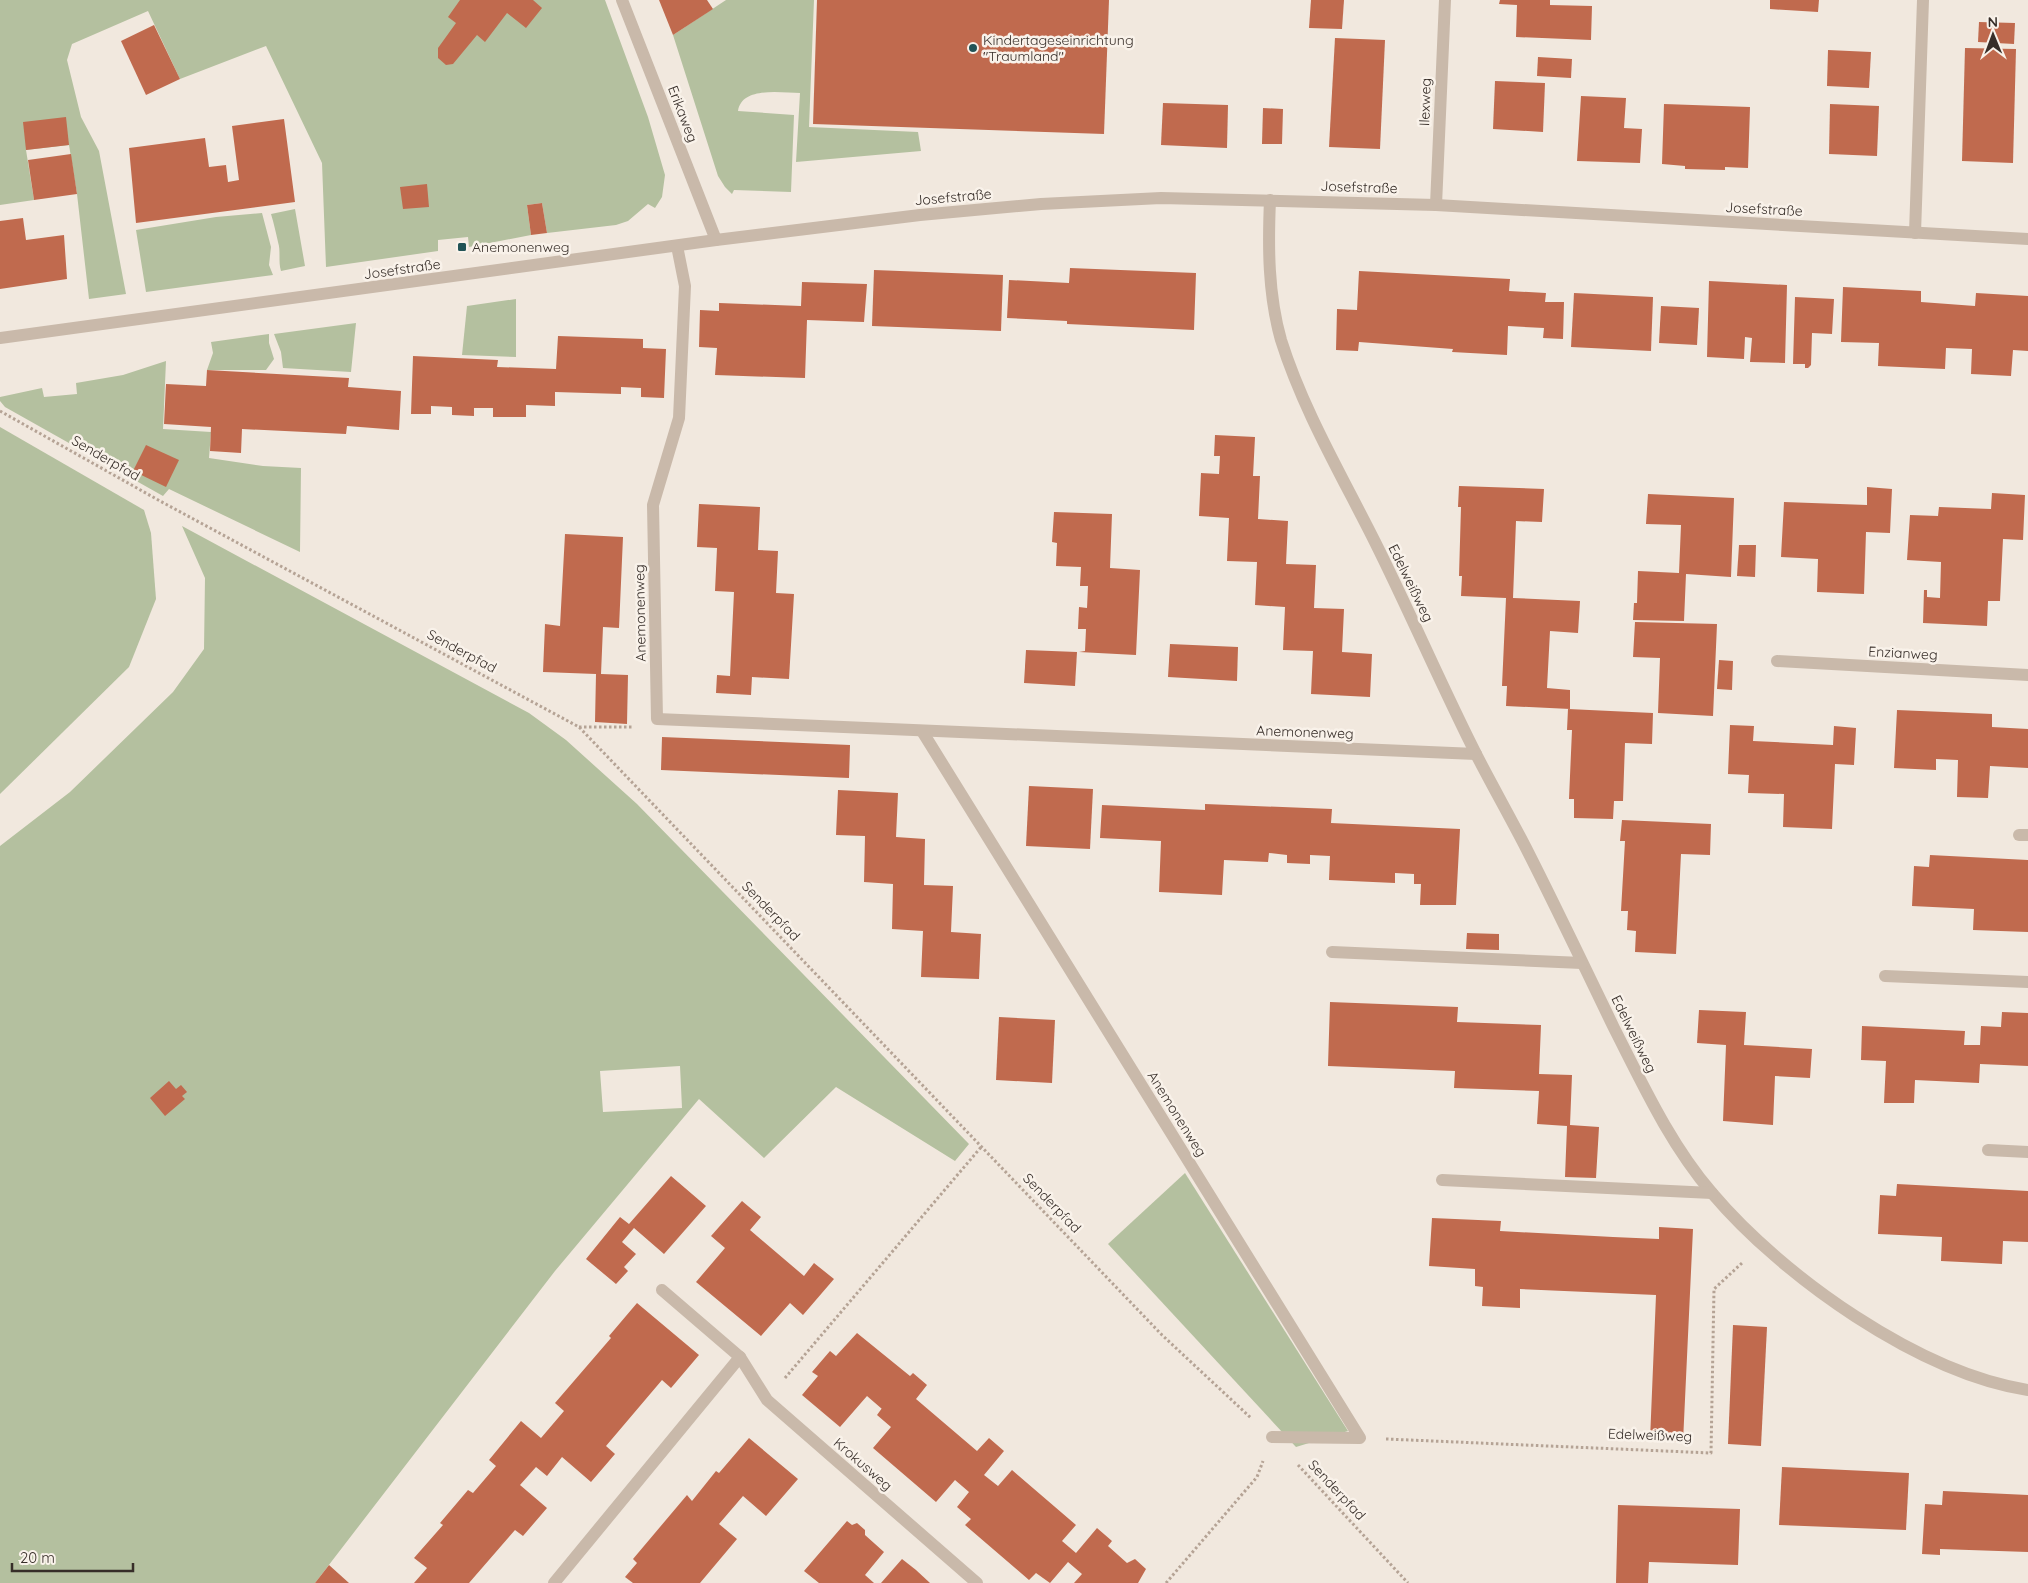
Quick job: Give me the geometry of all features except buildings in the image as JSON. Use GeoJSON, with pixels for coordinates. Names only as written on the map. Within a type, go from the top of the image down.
{"type":"FeatureCollection","features":[{"type":"Feature","properties":{"kind":"street","name":"Erikaweg"},"geometry":{"type":"LineString","coordinates":[[622,0],[716,240]]}},
{"type":"Feature","properties":{"kind":"street","name":"Ilexweg"},"geometry":{"type":"LineString","coordinates":[[1436,205],[1445,0]]}},
{"type":"Feature","properties":{"kind":"street"},"geometry":{"type":"LineString","coordinates":[[1915,233],[1923,0]]}},
{"type":"Feature","properties":{"kind":"street","name":"Josefstraße"},"geometry":{"type":"LineString","coordinates":[[0,338],[920,214],[1042,204],[1161,198],[1436,205],[2028,240]]}},
{"type":"Feature","properties":{"kind":"street","name":"Edelweißweg"},"geometry":{"type":"LineString","coordinates":[[1270,200],[1268,245],[1272,296],[1280,337],[1299,390],[1407,607],[1476,754],[1641,1081],[1676,1145],[1712,1193],[1760,1245],[1882,1334],[1951,1368],[2009,1387],[2028,1390]]}},
{"type":"Feature","properties":{"kind":"street","name":"Anemonenweg"},"geometry":{"type":"LineString","coordinates":[[677,246],[685,286],[679,418],[653,505],[657,718],[1476,754]]}},
{"type":"Feature","properties":{"kind":"street","name":"Enzianweg"},"geometry":{"type":"LineString","coordinates":[[1777,661],[2028,675]]}},
{"type":"Feature","properties":{"kind":"street","name":"Anemonenweg"},"geometry":{"type":"LineString","coordinates":[[922,731],[1360,1438]]}},
{"type":"Feature","properties":{"kind":"street"},"geometry":{"type":"LineString","coordinates":[[1332,952],[1582,963]]}},
{"type":"Feature","properties":{"kind":"street"},"geometry":{"type":"LineString","coordinates":[[1885,976],[2028,982]]}},
{"type":"Feature","properties":{"kind":"street"},"geometry":{"type":"LineString","coordinates":[[1988,1150],[2028,1152]]}},
{"type":"Feature","properties":{"kind":"street"},"geometry":{"type":"LineString","coordinates":[[1442,1180],[1712,1193]]}},
{"type":"Feature","properties":{"kind":"street","name":"Krokusweg"},"geometry":{"type":"LineString","coordinates":[[662,1290],[740,1357],[768,1400],[977,1583]]}},
{"type":"Feature","properties":{"kind":"street"},"geometry":{"type":"LineString","coordinates":[[560,1581],[740,1357]]}},
{"type":"Feature","properties":{"kind":"street"},"geometry":{"type":"LineString","coordinates":[[1272,1437],[1360,1438]]}},
{"type":"Feature","properties":{"kind":"path","name":"Senderpfad"},"geometry":{"type":"LineString","coordinates":[[0,410],[160,501],[579,727],[1162,1335],[1272,1437],[1408,1583]]}},
{"type":"Feature","properties":{"kind":"path"},"geometry":{"type":"LineString","coordinates":[[579,727],[652,727],[657,718]]}},
{"type":"Feature","properties":{"kind":"path"},"geometry":{"type":"LineString","coordinates":[[768,1400],[982,1146]]}},
{"type":"Feature","properties":{"kind":"path","name":"Edelweißweg"},"geometry":{"type":"LineString","coordinates":[[1360,1438],[1711,1453],[1714,1289],[1760,1245]]}},
{"type":"Feature","properties":{"kind":"path"},"geometry":{"type":"LineString","coordinates":[[1166,1583],[1257,1477],[1272,1437]]}},
{"type":"Feature","properties":{"kind":"green space"},"geometry":{"type":"Polygon","coordinates":[[[0,0],[605,0],[648,117],[665,175],[662,197],[655,208],[648,204],[628,221],[616,225],[547,233],[542,203],[527,205],[531,235],[469,247],[468,237],[438,240],[438,251],[326,267],[322,163],[266,46],[180,79],[148,11],[72,44],[67,60],[81,117],[99,151],[126,294],[89,299],[77,194],[69,145],[26,150],[34,200],[0,205],[0,0]]]}},
{"type":"Feature","properties":{"kind":"green space"},"geometry":{"type":"Polygon","coordinates":[[[726,0],[814,0],[809,127],[918,132],[921,151],[796,162],[800,93],[773,92],[754,94],[741,103],[738,111],[794,115],[791,192],[734,190],[732,194],[718,176],[673,35],[726,0]]]}},
{"type":"Feature","properties":{"kind":"green space"},"geometry":{"type":"Polygon","coordinates":[[[295,209],[305,266],[281,271],[279,245],[271,214],[295,209]]]}},
{"type":"Feature","properties":{"kind":"green space"},"geometry":{"type":"Polygon","coordinates":[[[262,213],[271,247],[269,265],[273,275],[146,292],[136,230],[216,217],[262,213]]]}},
{"type":"Feature","properties":{"kind":"green space"},"geometry":{"type":"Polygon","coordinates":[[[516,299],[516,357],[462,355],[467,306],[516,299]]]}},
{"type":"Feature","properties":{"kind":"green space"},"geometry":{"type":"Polygon","coordinates":[[[356,323],[351,372],[283,368],[281,352],[274,334],[356,323]]]}},
{"type":"Feature","properties":{"kind":"green space"},"geometry":{"type":"Polygon","coordinates":[[[269,334],[269,343],[274,359],[266,370],[207,370],[213,353],[211,342],[269,334]]]}},
{"type":"Feature","properties":{"kind":"green space"},"geometry":{"type":"Polygon","coordinates":[[[166,361],[163,429],[211,432],[209,458],[263,466],[301,468],[300,552],[169,489],[163,496],[5,407],[0,401],[0,397],[42,388],[44,397],[77,394],[76,383],[123,375],[166,361]]]}},
{"type":"Feature","properties":{"kind":"green space"},"geometry":{"type":"Polygon","coordinates":[[[0,427],[144,510],[151,533],[156,599],[129,667],[0,794],[0,427]]]}},
{"type":"Feature","properties":{"kind":"green space"},"geometry":{"type":"Polygon","coordinates":[[[182,526],[529,713],[566,740],[637,804],[969,1144],[955,1161],[836,1087],[764,1158],[699,1099],[555,1271],[315,1583],[0,1583],[0,846],[70,792],[173,692],[204,649],[205,578],[182,526]],[[680,1066],[600,1071],[603,1112],[682,1108],[680,1066]]]}},
{"type":"Feature","properties":{"kind":"green space"},"geometry":{"type":"Polygon","coordinates":[[[1185,1173],[1348,1431],[1296,1447],[1108,1244],[1185,1173]]]}},
{"type":"Feature","properties":{"kind":"place","name":"Kindertageseinrichtung \"Traumland\""},"geometry":{"type":"Point","coordinates":[973,48]}},
{"type":"Feature","properties":{"kind":"place","name":"Anemonenweg"},"geometry":{"type":"Point","coordinates":[462,247]}}]}
